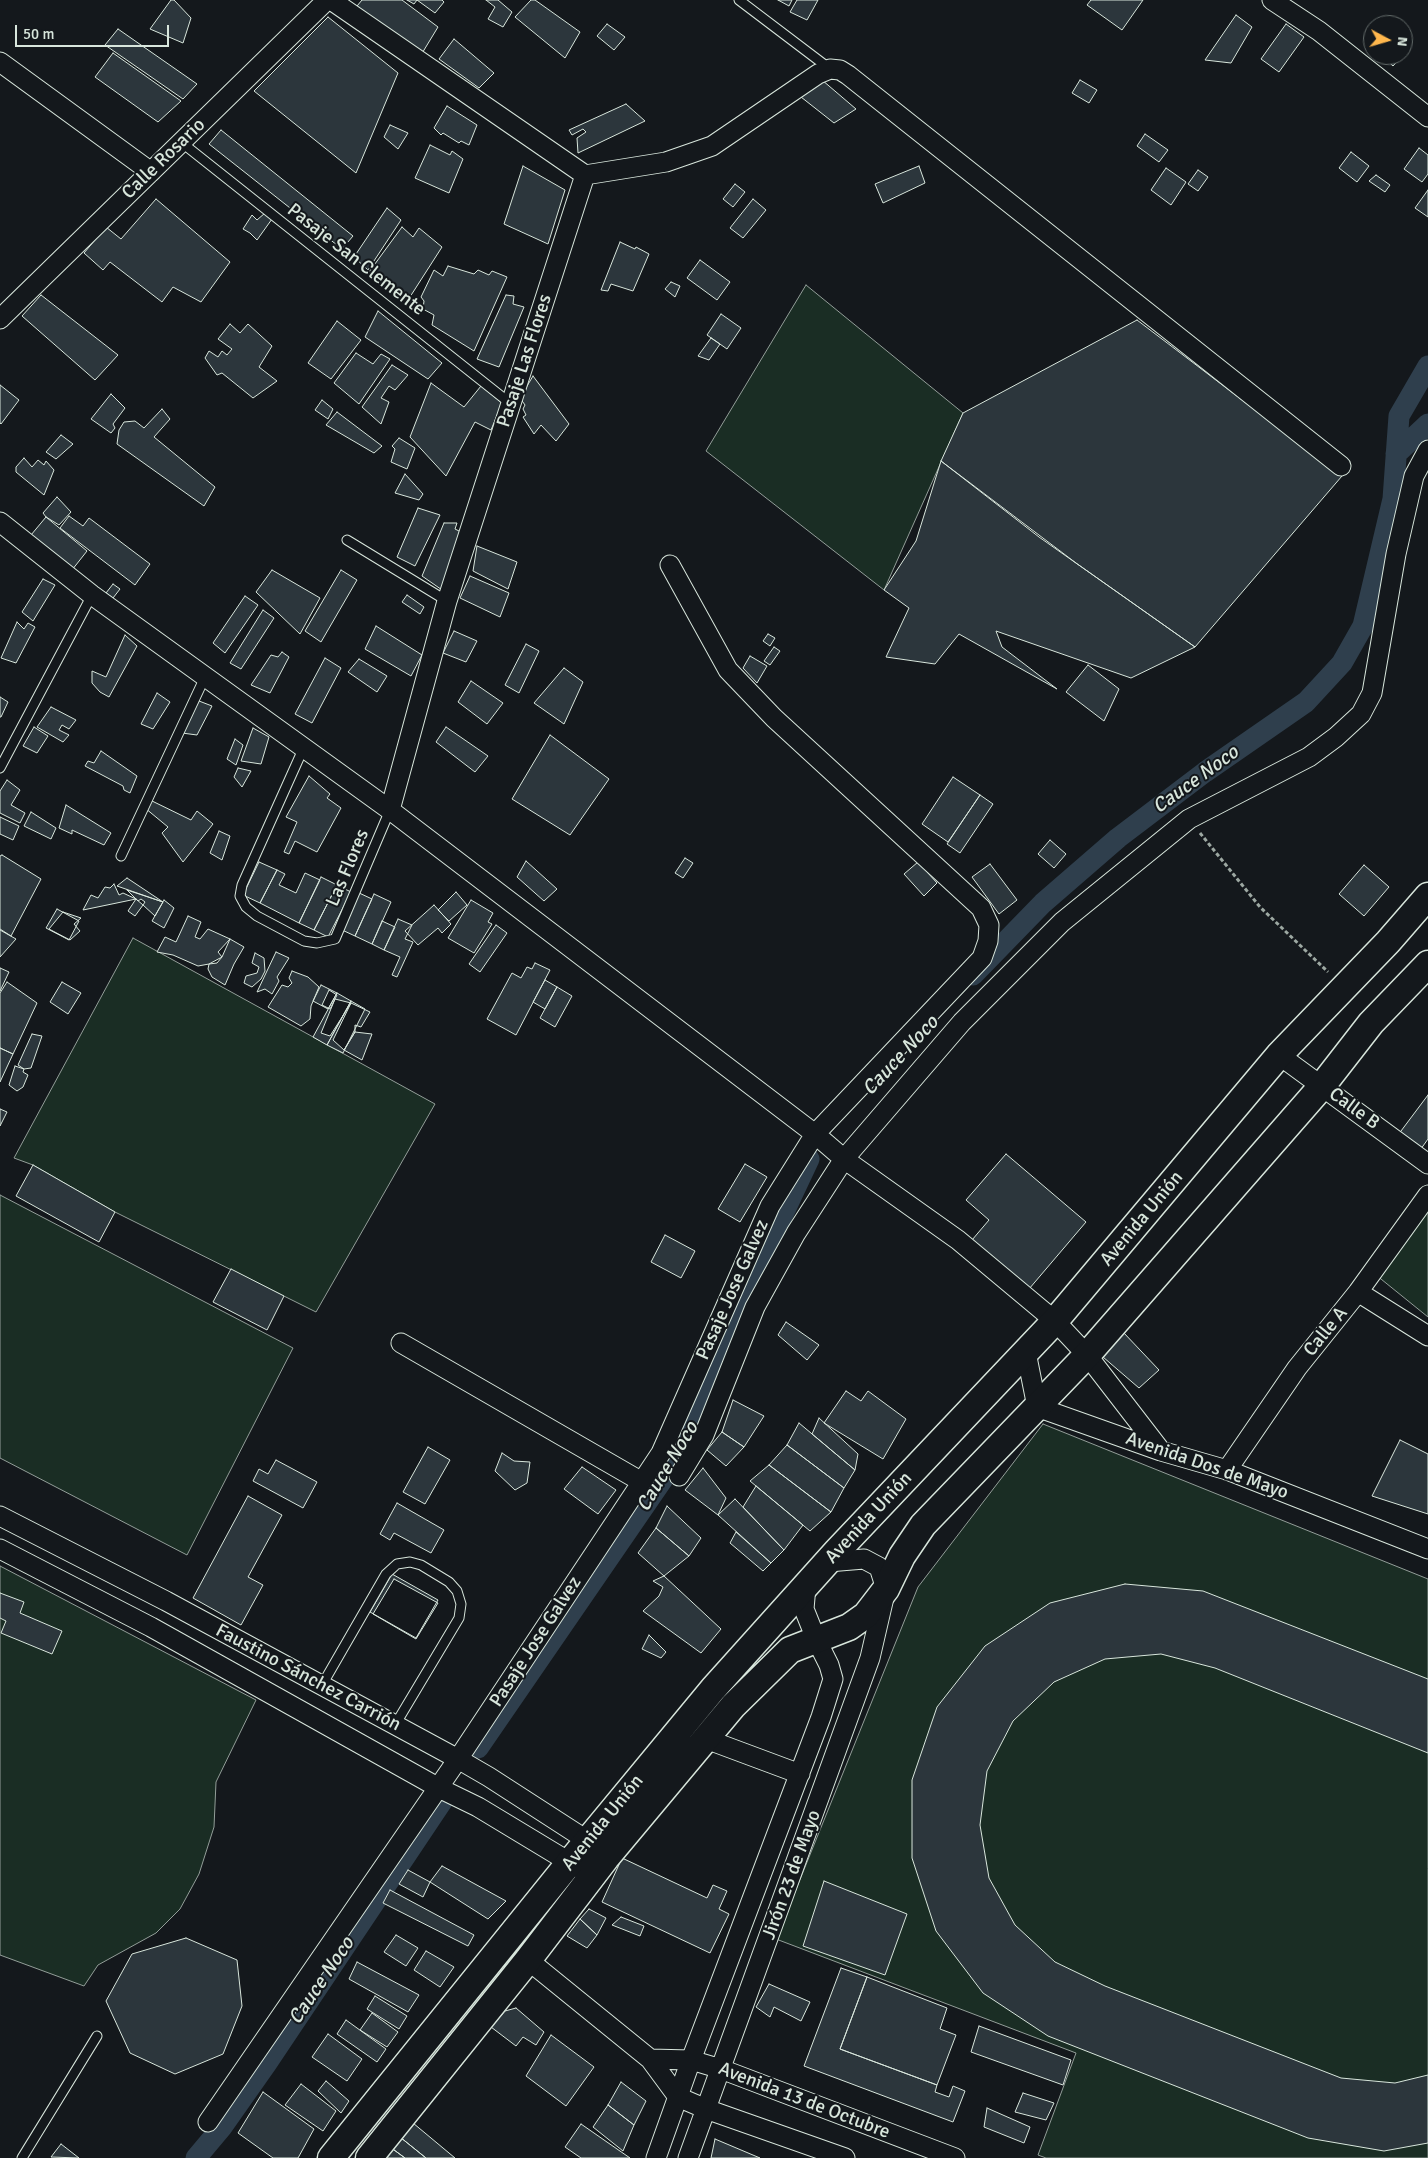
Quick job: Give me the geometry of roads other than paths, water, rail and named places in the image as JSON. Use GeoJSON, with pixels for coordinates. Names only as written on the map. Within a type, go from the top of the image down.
{"type":"FeatureCollection","features":[{"type":"Feature","properties":{"kind":"main road","name":"Avenida Unión"},"geometry":{"type":"LineString","coordinates":[[369,2158],[528,1960],[595,1859],[713,1689],[828,1562],[1055,1321],[1279,1056],[1345,988],[1428,896]]}},
{"type":"Feature","properties":{"kind":"main road","name":"Avenida Unión"},"geometry":{"type":"LineString","coordinates":[[331,2158],[570,1862],[595,1859],[706,1739],[733,1706],[790,1650],[849,1627],[866,1615],[886,1589],[902,1556],[923,1525],[1087,1354],[1322,1086],[1371,1023],[1425,972]]}},
{"type":"Feature","properties":{"kind":"street","name":"Calle Rosario"},"geometry":{"type":"LineString","coordinates":[[0,318],[327,0]]}},
{"type":"Feature","properties":{"kind":"street"},"geometry":{"type":"LineString","coordinates":[[331,0],[585,176],[666,162],[712,146],[818,74],[830,69],[840,70],[1341,466]]}},
{"type":"Feature","properties":{"kind":"street"},"geometry":{"type":"LineString","coordinates":[[1272,0],[1319,31],[1428,117]]}},
{"type":"Feature","properties":{"kind":"street"},"geometry":{"type":"LineString","coordinates":[[0,62],[151,172]]}},
{"type":"Feature","properties":{"kind":"street","name":"Pasaje Las Flores"},"geometry":{"type":"LineString","coordinates":[[390,810],[447,601],[585,176]]}},
{"type":"Feature","properties":{"kind":"street"},"geometry":{"type":"LineString","coordinates":[[680,1476],[704,1435],[755,1306],[796,1233],[844,1159],[962,1022],[1062,922],[1189,819],[1309,757],[1336,737],[1361,714],[1372,693],[1396,554],[1414,476],[1428,450]]}},
{"type":"Feature","properties":{"kind":"street"},"geometry":{"type":"LineString","coordinates":[[0,522],[92,595],[390,810],[815,1134],[844,1159],[958,1240],[1055,1321],[1087,1354],[1161,1450]]}},
{"type":"Feature","properties":{"kind":"street","name":"Pasaje Jose Galvez"},"geometry":{"type":"LineString","coordinates":[[208,2122],[458,1760],[661,1453],[731,1299],[770,1206],[815,1134],[982,958],[988,941],[989,925],[981,908],[774,718],[728,670],[670,566]]}},
{"type":"Feature","properties":{"kind":"street","name":"Calle B"},"geometry":{"type":"LineString","coordinates":[[1279,1056],[1428,1164]]}},
{"type":"Feature","properties":{"kind":"street","name":"Calle A"},"geometry":{"type":"LineString","coordinates":[[1227,1470],[1297,1368],[1358,1292],[1428,1195]]}},
{"type":"Feature","properties":{"kind":"street"},"geometry":{"type":"LineString","coordinates":[[1358,1292],[1428,1336]]}},
{"type":"Feature","properties":{"kind":"street"},"geometry":{"type":"LineString","coordinates":[[401,1343],[642,1482]]}},
{"type":"Feature","properties":{"kind":"street"},"geometry":{"type":"LineString","coordinates":[[1026,1352],[1037,1407]]}},
{"type":"Feature","properties":{"kind":"street","name":"Avenida Dos de Mayo"},"geometry":{"type":"LineString","coordinates":[[1037,1407],[1161,1450],[1227,1470],[1428,1549]]}},
{"type":"Feature","properties":{"kind":"street","name":"Faustino Sánchez Carrión"},"geometry":{"type":"LineString","coordinates":[[0,1516],[166,1601],[489,1777],[595,1859]]}},
{"type":"Feature","properties":{"kind":"street","name":"Faustino Sánchez Carrión"},"geometry":{"type":"LineString","coordinates":[[0,1549],[151,1626],[439,1788],[478,1807],[570,1862]]}},
{"type":"Feature","properties":{"kind":"street"},"geometry":{"type":"LineString","coordinates":[[828,1562],[864,1559],[879,1567],[886,1589]]}},
{"type":"Feature","properties":{"kind":"street"},"geometry":{"type":"LineString","coordinates":[[806,1586],[804,1609],[816,1639]]}},
{"type":"Feature","properties":{"kind":"street","name":"Jirón 23 de Mayo"},"geometry":{"type":"LineString","coordinates":[[688,2158],[870,1658],[886,1589]]}},
{"type":"Feature","properties":{"kind":"street"},"geometry":{"type":"LineString","coordinates":[[151,1626],[166,1601]]}},
{"type":"Feature","properties":{"kind":"street","name":"Jirón 23 de Mayo"},"geometry":{"type":"LineString","coordinates":[[656,2158],[691,2060],[800,1774],[833,1679],[829,1665],[816,1639]]}},
{"type":"Feature","properties":{"kind":"street"},"geometry":{"type":"LineString","coordinates":[[706,1739],[800,1774]]}},
{"type":"Feature","properties":{"kind":"street"},"geometry":{"type":"LineString","coordinates":[[528,1960],[650,2059],[678,2098]]}},
{"type":"Feature","properties":{"kind":"street","name":"Avenida 13 de Octubre"},"geometry":{"type":"LineString","coordinates":[[650,2059],[691,2060],[721,2069],[955,2158]]}},
{"type":"Feature","properties":{"kind":"street","name":"Avenida 13 de Octubre"},"geometry":{"type":"LineString","coordinates":[[678,2098],[844,2158]]}},
{"type":"Feature","properties":{"kind":"lane"},"geometry":{"type":"LineString","coordinates":[[739,0],[830,69]]}},
{"type":"Feature","properties":{"kind":"lane","name":"Pasaje San Clemente"},"geometry":{"type":"LineString","coordinates":[[181,142],[511,404]]}},
{"type":"Feature","properties":{"kind":"lane"},"geometry":{"type":"LineString","coordinates":[[347,540],[447,601]]}},
{"type":"Feature","properties":{"kind":"lane"},"geometry":{"type":"LineString","coordinates":[[0,768],[92,595]]}},
{"type":"Feature","properties":{"kind":"lane"},"geometry":{"type":"LineString","coordinates":[[121,856],[205,677]]}},
{"type":"Feature","properties":{"kind":"lane","name":"Las Flores"},"geometry":{"type":"LineString","coordinates":[[304,747],[242,884],[240,896],[246,907],[257,916],[304,940],[317,943],[335,940],[390,810]]}},
{"type":"Feature","properties":{"kind":"lane"},"geometry":{"type":"LineString","coordinates":[[322,1685],[386,1574],[397,1564],[410,1562],[421,1565],[449,1582],[457,1592],[460,1604],[459,1618],[394,1725]]}},
{"type":"Feature","properties":{"kind":"lane"},"geometry":{"type":"LineString","coordinates":[[22,2158],[98,2036]]}},
{"type":"Feature","properties":{"kind":"waterway","name":"Cauce Noco"},"geometry":{"type":"LineString","coordinates":[[973,975],[1043,903],[1118,838],[1205,772],[1306,702],[1342,663],[1363,626],[1393,499],[1399,416],[1428,366]]}},
{"type":"Feature","properties":{"kind":"waterway"},"geometry":{"type":"LineString","coordinates":[[1396,454],[1428,424]]}},
{"type":"Feature","properties":{"kind":"waterway","name":"Cauce Noco"},"geometry":{"type":"LineString","coordinates":[[478,1748],[676,1460],[694,1427],[760,1263],[809,1159]]}},
{"type":"Feature","properties":{"kind":"waterway","name":"Cauce Noco"},"geometry":{"type":"LineString","coordinates":[[196,2158],[222,2127],[267,2063],[443,1800]]}}]}
